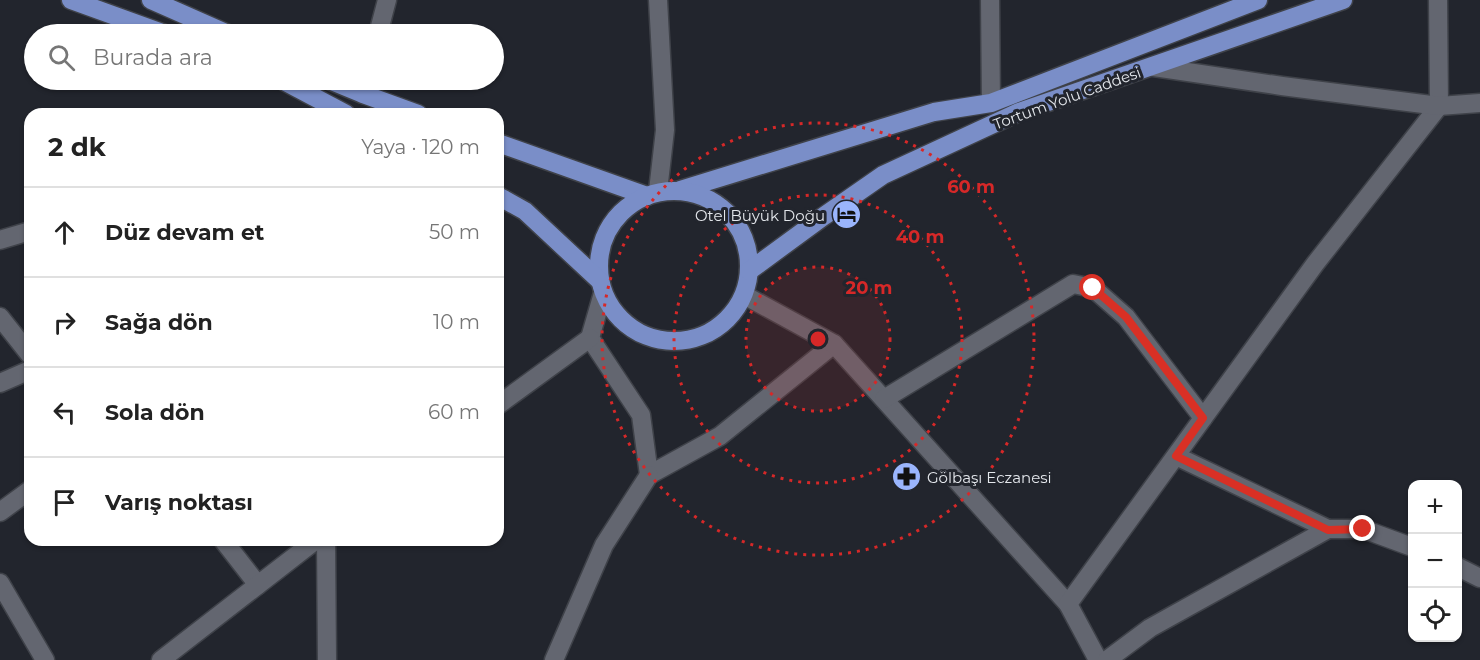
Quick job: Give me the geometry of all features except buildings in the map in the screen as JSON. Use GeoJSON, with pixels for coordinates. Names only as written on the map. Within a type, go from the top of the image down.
{"type":"FeatureCollection","features":[{"type":"Feature","properties":{"kind":"highway"},"geometry":{"type":"LineString","coordinates":[[71,0],[137,24]]}},
{"type":"Feature","properties":{"kind":"highway"},"geometry":{"type":"LineString","coordinates":[[151,0],[205,24]]}},
{"type":"Feature","properties":{"kind":"highway","name":"Tortum Yolu Caddesi"},"geometry":{"type":"LineString","coordinates":[[680,190],[703,196],[723,208],[738,226],[748,248],[749,271],[744,295],[732,315],[714,330],[692,340],[668,342],[647,337],[628,327],[613,312],[598,271],[600,250],[608,229],[621,212],[638,199],[680,190],[934,112],[991,103],[1258,0]]}},
{"type":"Feature","properties":{"kind":"highway","name":"Tortum Yolu Caddesi"},"geometry":{"type":"LineString","coordinates":[[749,271],[884,175],[1019,112],[1343,0]]}},
{"type":"Feature","properties":{"kind":"highway"},"geometry":{"type":"LineString","coordinates":[[301,90],[334,108]]}},
{"type":"Feature","properties":{"kind":"highway"},"geometry":{"type":"LineString","coordinates":[[370,90],[406,108]]}},
{"type":"Feature","properties":{"kind":"highway","name":"Tortum Yolu Caddesi"},"geometry":{"type":"LineString","coordinates":[[504,145],[653,194]]}},
{"type":"Feature","properties":{"kind":"highway","name":"Tortum Yolu Caddesi"},"geometry":{"type":"LineString","coordinates":[[504,199],[525,211],[602,287]]}},
{"type":"Feature","properties":{"kind":"street"},"geometry":{"type":"LineString","coordinates":[[381,24],[387,0]]}},
{"type":"Feature","properties":{"kind":"street"},"geometry":{"type":"LineString","coordinates":[[653,194],[665,130],[658,0]]}},
{"type":"Feature","properties":{"kind":"street"},"geometry":{"type":"LineString","coordinates":[[990,0],[991,103]]}},
{"type":"Feature","properties":{"kind":"street"},"geometry":{"type":"LineString","coordinates":[[1068,604],[1315,264],[1439,106],[1438,0]]}},
{"type":"Feature","properties":{"kind":"street"},"geometry":{"type":"LineString","coordinates":[[1154,67],[1439,106],[1480,104]]}},
{"type":"Feature","properties":{"kind":"street"},"geometry":{"type":"LineString","coordinates":[[0,240],[24,233]]}},
{"type":"Feature","properties":{"kind":"street"},"geometry":{"type":"LineString","coordinates":[[884,399],[1073,284],[1093,288],[1126,317],[1203,418]]}},
{"type":"Feature","properties":{"kind":"street"},"geometry":{"type":"LineString","coordinates":[[504,401],[590,338],[602,287]]}},
{"type":"Feature","properties":{"kind":"street"},"geometry":{"type":"LineString","coordinates":[[744,295],[834,344],[1068,604],[1098,660]]}},
{"type":"Feature","properties":{"kind":"street"},"geometry":{"type":"LineString","coordinates":[[0,317],[24,348]]}},
{"type":"Feature","properties":{"kind":"street"},"geometry":{"type":"LineString","coordinates":[[590,338],[641,416],[649,475]]}},
{"type":"Feature","properties":{"kind":"street"},"geometry":{"type":"LineString","coordinates":[[554,660],[604,545],[649,475],[720,436],[834,344]]}},
{"type":"Feature","properties":{"kind":"street"},"geometry":{"type":"LineString","coordinates":[[0,383],[24,373]]}},
{"type":"Feature","properties":{"kind":"street"},"geometry":{"type":"LineString","coordinates":[[1176,456],[1328,530]]}},
{"type":"Feature","properties":{"kind":"street"},"geometry":{"type":"LineString","coordinates":[[0,512],[24,494]]}},
{"type":"Feature","properties":{"kind":"street"},"geometry":{"type":"LineString","coordinates":[[1107,660],[1150,628],[1328,530],[1363,529],[1408,545]]}},
{"type":"Feature","properties":{"kind":"street"},"geometry":{"type":"LineString","coordinates":[[228,546],[258,585]]}},
{"type":"Feature","properties":{"kind":"street"},"geometry":{"type":"LineString","coordinates":[[161,660],[308,546]]}},
{"type":"Feature","properties":{"kind":"street"},"geometry":{"type":"LineString","coordinates":[[326,546],[327,660]]}},
{"type":"Feature","properties":{"kind":"street"},"geometry":{"type":"LineString","coordinates":[[1462,569],[1480,578]]}},
{"type":"Feature","properties":{"kind":"street"},"geometry":{"type":"LineString","coordinates":[[0,584],[45,660]]}},
{"type":"Feature","properties":{"kind":"place","name":"Otel Büyük Doğu"},"geometry":{"type":"Point","coordinates":[846,215]}},
{"type":"Feature","properties":{"kind":"place","name":"Gölbaşı Eczanesi"},"geometry":{"type":"Point","coordinates":[906,477]}},
{"type":"Feature","properties":{"kind":"route"},"geometry":{"type":"LineString","coordinates":[[1093,288],[1126,317],[1203,418],[1176,456],[1328,530],[1363,529]]}}]}
